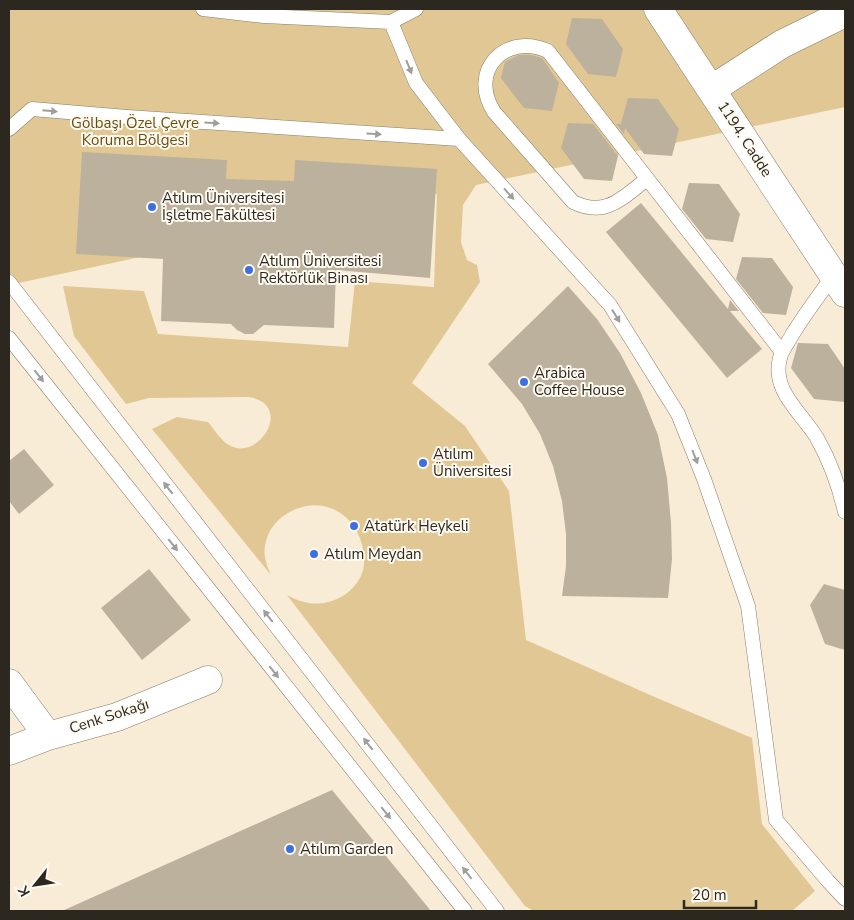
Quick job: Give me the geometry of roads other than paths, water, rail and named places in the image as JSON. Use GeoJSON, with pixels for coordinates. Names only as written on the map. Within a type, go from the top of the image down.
{"type":"FeatureCollection","features":[{"type":"Feature","properties":{"kind":"street"},"geometry":{"type":"LineString","coordinates":[[658,9],[712,89]]}},
{"type":"Feature","properties":{"kind":"street","name":"1194. Cadde"},"geometry":{"type":"LineString","coordinates":[[839,284],[712,89],[782,44],[845,13]]}},
{"type":"Feature","properties":{"kind":"street","name":"Cenk Sokağı"},"geometry":{"type":"LineString","coordinates":[[9,751],[48,736],[117,717],[208,680]]}},
{"type":"Feature","properties":{"kind":"street"},"geometry":{"type":"LineString","coordinates":[[9,683],[48,736]]}},
{"type":"Feature","properties":{"kind":"lane"},"geometry":{"type":"LineString","coordinates":[[203,9],[264,16],[391,22],[416,9]]}},
{"type":"Feature","properties":{"kind":"lane"},"geometry":{"type":"LineString","coordinates":[[391,22],[416,83],[459,139],[610,306],[678,414],[704,479],[748,606],[776,820],[845,899]]}},
{"type":"Feature","properties":{"kind":"lane"},"geometry":{"type":"LineString","coordinates":[[647,179],[608,207],[590,208],[573,202],[489,104],[485,85],[486,74],[490,64],[502,53],[516,47],[538,46],[548,51],[782,352]]}},
{"type":"Feature","properties":{"kind":"lane"},"geometry":{"type":"LineString","coordinates":[[9,129],[32,109],[459,139]]}},
{"type":"Feature","properties":{"kind":"lane"},"geometry":{"type":"LineString","coordinates":[[9,282],[497,911]]}},
{"type":"Feature","properties":{"kind":"lane"},"geometry":{"type":"LineString","coordinates":[[839,284],[808,310],[782,352],[778,368],[781,388],[805,420],[830,463],[845,508]]}},
{"type":"Feature","properties":{"kind":"lane"},"geometry":{"type":"LineString","coordinates":[[9,338],[465,911]]}},
{"type":"Feature","properties":{"kind":"place","name":"Atılım Üniversitesi İşletme Fakültesi"},"geometry":{"type":"Point","coordinates":[152,207]}},
{"type":"Feature","properties":{"kind":"place","name":"Atılım Üniversitesi Rektörlük Binası"},"geometry":{"type":"Point","coordinates":[249,270]}},
{"type":"Feature","properties":{"kind":"place","name":"Arabica Coffee House"},"geometry":{"type":"Point","coordinates":[524,382]}},
{"type":"Feature","properties":{"kind":"place","name":"Atılım Üniversitesi"},"geometry":{"type":"Point","coordinates":[423,463]}},
{"type":"Feature","properties":{"kind":"place","name":"Atatürk Heykeli"},"geometry":{"type":"Point","coordinates":[354,526]}},
{"type":"Feature","properties":{"kind":"place","name":"Atılım Meydan"},"geometry":{"type":"Point","coordinates":[314,554]}},
{"type":"Feature","properties":{"kind":"place","name":"Atılım Garden"},"geometry":{"type":"Point","coordinates":[290,849]}},
{"type":"Feature","properties":{"kind":"park label","name":"Gölbaşı Özel Çevre Koruma Bölgesi"},"geometry":{"type":"Point","coordinates":[135,132]}}]}
